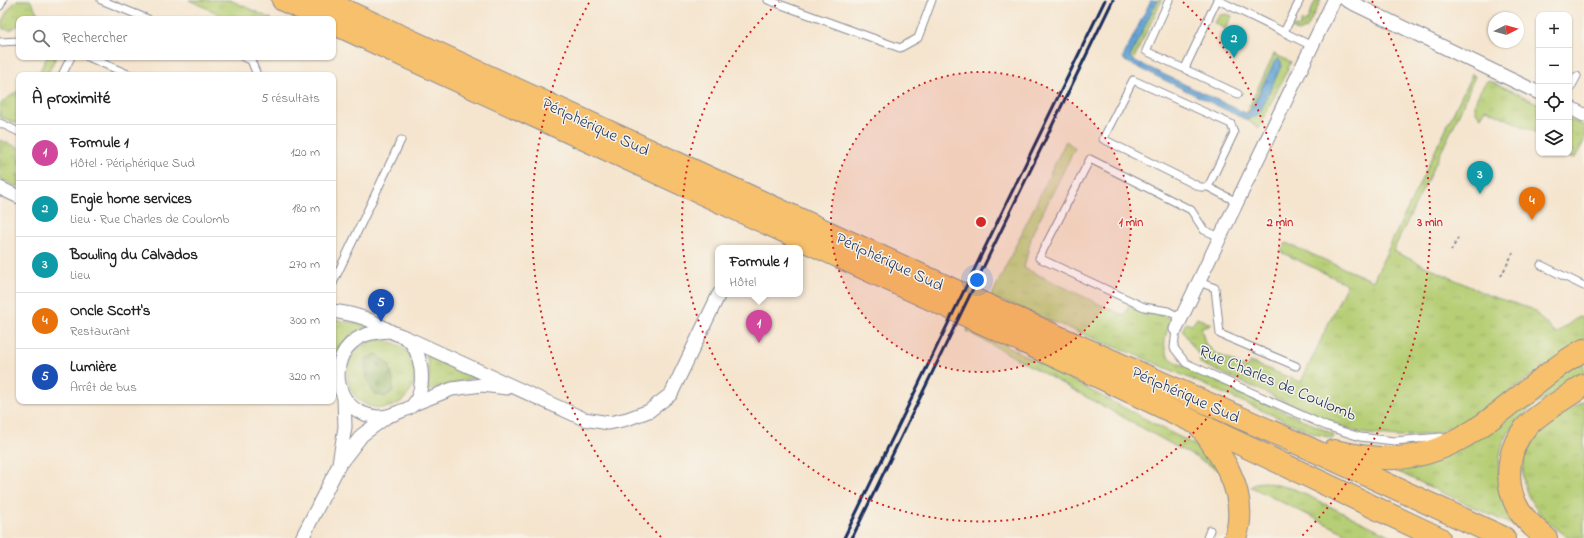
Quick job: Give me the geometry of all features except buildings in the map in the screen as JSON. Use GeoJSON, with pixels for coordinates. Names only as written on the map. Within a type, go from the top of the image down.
{"type":"FeatureCollection","features":[{"type":"Feature","properties":{"kind":"highway"},"geometry":{"type":"LineString","coordinates":[[283,0],[318,16]]}},
{"type":"Feature","properties":{"kind":"highway","name":"Périphérique Sud"},"geometry":{"type":"LineString","coordinates":[[322,0],[984,304],[1304,446],[1504,538]]}},
{"type":"Feature","properties":{"kind":"highway","name":"Périphérique Sud"},"geometry":{"type":"LineString","coordinates":[[336,24],[1076,366],[1439,538]]}},
{"type":"Feature","properties":{"kind":"highway"},"geometry":{"type":"LineString","coordinates":[[1304,446],[1376,458],[1411,457],[1434,451],[1468,435],[1548,374],[1584,350]]}},
{"type":"Feature","properties":{"kind":"highway"},"geometry":{"type":"LineString","coordinates":[[1546,538],[1527,521],[1516,504],[1509,477],[1512,455],[1519,436],[1530,423],[1584,385]]}},
{"type":"Feature","properties":{"kind":"highway"},"geometry":{"type":"LineString","coordinates":[[1199,425],[1229,469],[1236,487],[1239,503],[1239,520],[1235,538]]}},
{"type":"Feature","properties":{"kind":"highway"},"geometry":{"type":"LineString","coordinates":[[1392,517],[1404,535],[1408,538]]}},
{"type":"Feature","properties":{"kind":"street","name":"Rue Charles de Coulomb"},"geometry":{"type":"LineString","coordinates":[[1179,323],[1334,0]]}},
{"type":"Feature","properties":{"kind":"street"},"geometry":{"type":"LineString","coordinates":[[1346,0],[1536,92]]}},
{"type":"Feature","properties":{"kind":"street"},"geometry":{"type":"LineString","coordinates":[[1572,109],[1584,115]]}},
{"type":"Feature","properties":{"kind":"street"},"geometry":{"type":"LineString","coordinates":[[0,188],[16,196]]}},
{"type":"Feature","properties":{"kind":"street"},"geometry":{"type":"LineString","coordinates":[[336,311],[353,314],[373,322],[584,418],[609,423],[627,419],[649,411],[671,394],[718,297]]}},
{"type":"Feature","properties":{"kind":"street"},"geometry":{"type":"LineString","coordinates":[[336,369],[344,351],[353,342],[364,335],[390,331]]}},
{"type":"Feature","properties":{"kind":"street"},"geometry":{"type":"LineString","coordinates":[[407,338],[414,348],[422,371],[421,385],[414,404]]}},
{"type":"Feature","properties":{"kind":"street"},"geometry":{"type":"LineString","coordinates":[[336,375],[344,398],[345,427],[339,464]]}},
{"type":"Feature","properties":{"kind":"street"},"geometry":{"type":"LineString","coordinates":[[302,538],[339,464],[362,435],[385,418],[407,409],[414,404],[452,389],[482,385],[522,390]]}},
{"type":"Feature","properties":{"kind":"street"},"geometry":{"type":"LineString","coordinates":[[344,398],[358,411],[369,416],[385,418]]}},
{"type":"Feature","properties":{"kind":"lane"},"geometry":{"type":"LineString","coordinates":[[0,6],[3,0]]}},
{"type":"Feature","properties":{"kind":"lane"},"geometry":{"type":"LineString","coordinates":[[101,0],[141,16]]}},
{"type":"Feature","properties":{"kind":"lane"},"geometry":{"type":"LineString","coordinates":[[768,0],[900,48],[918,38],[932,0]]}},
{"type":"Feature","properties":{"kind":"lane"},"geometry":{"type":"LineString","coordinates":[[1169,0],[1146,51],[1238,94]]}},
{"type":"Feature","properties":{"kind":"lane"},"geometry":{"type":"LineString","coordinates":[[1184,68],[1218,0],[1312,46]]}},
{"type":"Feature","properties":{"kind":"lane"},"geometry":{"type":"LineString","coordinates":[[1284,32],[1300,0]]}},
{"type":"Feature","properties":{"kind":"lane"},"geometry":{"type":"LineString","coordinates":[[0,42],[16,41]]}},
{"type":"Feature","properties":{"kind":"lane"},"geometry":{"type":"LineString","coordinates":[[63,72],[69,60]]}},
{"type":"Feature","properties":{"kind":"lane"},"geometry":{"type":"LineString","coordinates":[[95,60],[123,72]]}},
{"type":"Feature","properties":{"kind":"lane"},"geometry":{"type":"LineString","coordinates":[[251,60],[256,72]]}},
{"type":"Feature","properties":{"kind":"lane"},"geometry":{"type":"LineString","coordinates":[[1572,85],[1577,76]]}},
{"type":"Feature","properties":{"kind":"lane"},"geometry":{"type":"LineString","coordinates":[[1208,187],[1234,133],[1231,124],[1133,80],[1103,139],[1200,187],[1208,187],[1237,202]]}},
{"type":"Feature","properties":{"kind":"lane"},"geometry":{"type":"LineString","coordinates":[[0,123],[16,131]]}},
{"type":"Feature","properties":{"kind":"lane"},"geometry":{"type":"LineString","coordinates":[[336,277],[400,140]]}},
{"type":"Feature","properties":{"kind":"lane"},"geometry":{"type":"LineString","coordinates":[[1179,323],[1168,311],[1144,307],[1039,258],[1090,159],[1192,210],[1204,230],[1220,237]]}},
{"type":"Feature","properties":{"kind":"lane"},"geometry":{"type":"LineString","coordinates":[[1541,265],[1584,286]]}},
{"type":"Feature","properties":{"kind":"lane"},"geometry":{"type":"LineString","coordinates":[[1199,282],[1215,288],[1220,334],[1296,366]]}},
{"type":"Feature","properties":{"kind":"lane","name":"Rue Charles de Coulomb"},"geometry":{"type":"LineString","coordinates":[[1179,323],[1174,348],[1186,363],[1326,426],[1360,437],[1394,441],[1437,438],[1451,434],[1464,429],[1548,374]]}},
{"type":"Feature","properties":{"kind":"lane"},"geometry":{"type":"LineString","coordinates":[[1207,538],[1210,530]]}},
{"type":"Feature","properties":{"kind":"path"},"geometry":{"type":"LineString","coordinates":[[1451,251],[1459,236]]}},
{"type":"Feature","properties":{"kind":"path"},"geometry":{"type":"LineString","coordinates":[[1502,276],[1513,253]]}},
{"type":"Feature","properties":{"kind":"green space"},"geometry":{"type":"Polygon","coordinates":[[[17,0],[30,0],[39,16],[16,16],[16,27],[10,30],[3,29],[1,23],[8,10],[17,0]]]}},
{"type":"Feature","properties":{"kind":"green space"},"geometry":{"type":"Polygon","coordinates":[[[189,0],[230,0],[265,16],[224,16],[189,0]]]}},
{"type":"Feature","properties":{"kind":"green space"},"geometry":{"type":"Polygon","coordinates":[[[1156,0],[1162,0],[1133,60],[1130,57],[1156,0]]]}},
{"type":"Feature","properties":{"kind":"green space"},"geometry":{"type":"Polygon","coordinates":[[[1316,0],[1321,0],[1307,28],[1298,32],[1291,28],[1293,26],[1299,28],[1302,21],[1306,22],[1316,0]]]}},
{"type":"Feature","properties":{"kind":"green space"},"geometry":{"type":"Polygon","coordinates":[[[1227,14],[1232,16],[1225,29],[1214,23],[1220,15],[1227,14]]]}},
{"type":"Feature","properties":{"kind":"green space"},"geometry":{"type":"Polygon","coordinates":[[[1274,54],[1291,62],[1259,128],[1245,119],[1250,119],[1260,112],[1281,66],[1281,62],[1274,63],[1249,112],[1246,113],[1274,54]]]}},
{"type":"Feature","properties":{"kind":"green space"},"geometry":{"type":"Polygon","coordinates":[[[46,60],[54,60],[48,72],[40,72],[46,60]]]}},
{"type":"Feature","properties":{"kind":"green space"},"geometry":{"type":"Polygon","coordinates":[[[1472,74],[1475,76],[1456,121],[1393,251],[1490,296],[1532,309],[1556,334],[1578,317],[1584,316],[1584,344],[1570,351],[1462,423],[1434,434],[1398,437],[1360,433],[1328,421],[1200,363],[1200,357],[1184,333],[1183,329],[1186,323],[1192,325],[1197,318],[1211,324],[1201,328],[1205,343],[1215,353],[1246,368],[1250,362],[1301,382],[1347,284],[1281,252],[1286,243],[1373,281],[1472,74]]]}},
{"type":"Feature","properties":{"kind":"green space"},"geometry":{"type":"Polygon","coordinates":[[[1487,81],[1493,82],[1536,103],[1536,133],[1486,109],[1481,117],[1477,114],[1475,105],[1481,90],[1487,81]]]}},
{"type":"Feature","properties":{"kind":"green space"},"geometry":{"type":"Polygon","coordinates":[[[16,92],[16,123],[0,117],[0,104],[16,92]]]}},
{"type":"Feature","properties":{"kind":"green space"},"geometry":{"type":"Polygon","coordinates":[[[1572,120],[1584,126],[1584,141],[1575,158],[1570,159],[1574,151],[1572,150],[1572,120]]]}},
{"type":"Feature","properties":{"kind":"green space"},"geometry":{"type":"Polygon","coordinates":[[[0,140],[16,147],[16,186],[0,179],[0,140]]]}},
{"type":"Feature","properties":{"kind":"green space"},"geometry":{"type":"Polygon","coordinates":[[[1066,141],[1075,148],[1032,234],[1024,268],[1124,316],[1129,305],[1144,312],[1165,316],[1172,319],[1166,333],[1165,348],[1169,357],[1177,363],[1321,428],[1334,435],[1333,438],[1315,434],[1153,362],[991,297],[1066,141]]]}},
{"type":"Feature","properties":{"kind":"green space"},"geometry":{"type":"Polygon","coordinates":[[[336,320],[352,322],[369,327],[352,335],[344,341],[336,355],[336,320]]]}},
{"type":"Feature","properties":{"kind":"green space"},"geometry":{"type":"Polygon","coordinates":[[[969,326],[1204,450],[1222,472],[967,331],[969,326]]]}},
{"type":"Feature","properties":{"kind":"green space"},"geometry":{"type":"Polygon","coordinates":[[[381,340],[394,343],[405,350],[412,361],[415,374],[412,387],[405,398],[394,405],[381,408],[368,405],[357,398],[350,387],[347,374],[350,361],[357,350],[368,343],[381,340]]]}},
{"type":"Feature","properties":{"kind":"green space"},"geometry":{"type":"Polygon","coordinates":[[[377,354],[389,365],[393,379],[393,391],[385,397],[373,393],[366,376],[365,359],[377,354]]]}},
{"type":"Feature","properties":{"kind":"green space"},"geometry":{"type":"Polygon","coordinates":[[[426,354],[473,376],[473,378],[427,391],[429,372],[426,354]]]}},
{"type":"Feature","properties":{"kind":"green space"},"geometry":{"type":"Polygon","coordinates":[[[1584,356],[1584,373],[1526,413],[1514,425],[1505,439],[1500,455],[1499,474],[1517,523],[1514,526],[1381,464],[1397,463],[1584,356]]]}},
{"type":"Feature","properties":{"kind":"green space"},"geometry":{"type":"Polygon","coordinates":[[[1584,401],[1584,538],[1574,538],[1564,534],[1547,521],[1539,512],[1528,494],[1524,484],[1523,474],[1527,451],[1536,435],[1551,422],[1584,401]]]}},
{"type":"Feature","properties":{"kind":"green space"},"geometry":{"type":"Polygon","coordinates":[[[1265,482],[1294,489],[1395,538],[1355,538],[1251,487],[1255,483],[1265,482]]]}},
{"type":"Feature","properties":{"kind":"water"},"geometry":{"type":"Polygon","coordinates":[[[1151,0],[1157,1],[1130,57],[1133,60],[1245,113],[1250,112],[1274,63],[1278,59],[1281,61],[1281,66],[1260,112],[1256,117],[1245,119],[1125,61],[1123,57],[1151,0]]]}},
{"type":"Feature","properties":{"kind":"railway"},"geometry":{"type":"LineString","coordinates":[[844,538],[1105,0]]}},
{"type":"Feature","properties":{"kind":"railway"},"geometry":{"type":"LineString","coordinates":[[852,538],[1113,0]]}},
{"type":"Feature","properties":{"kind":"place","name":"Engie home services"},"geometry":{"type":"Point","coordinates":[1234,58]}},
{"type":"Feature","properties":{"kind":"place","name":"Bowling du Calvados"},"geometry":{"type":"Point","coordinates":[1480,194]}},
{"type":"Feature","properties":{"kind":"place","name":"Oncle Scott's"},"geometry":{"type":"Point","coordinates":[1532,220]}},
{"type":"Feature","properties":{"kind":"place","name":"Lumière"},"geometry":{"type":"Point","coordinates":[381,322]}},
{"type":"Feature","properties":{"kind":"place","name":"Formule 1"},"geometry":{"type":"Point","coordinates":[759,343]}}]}
